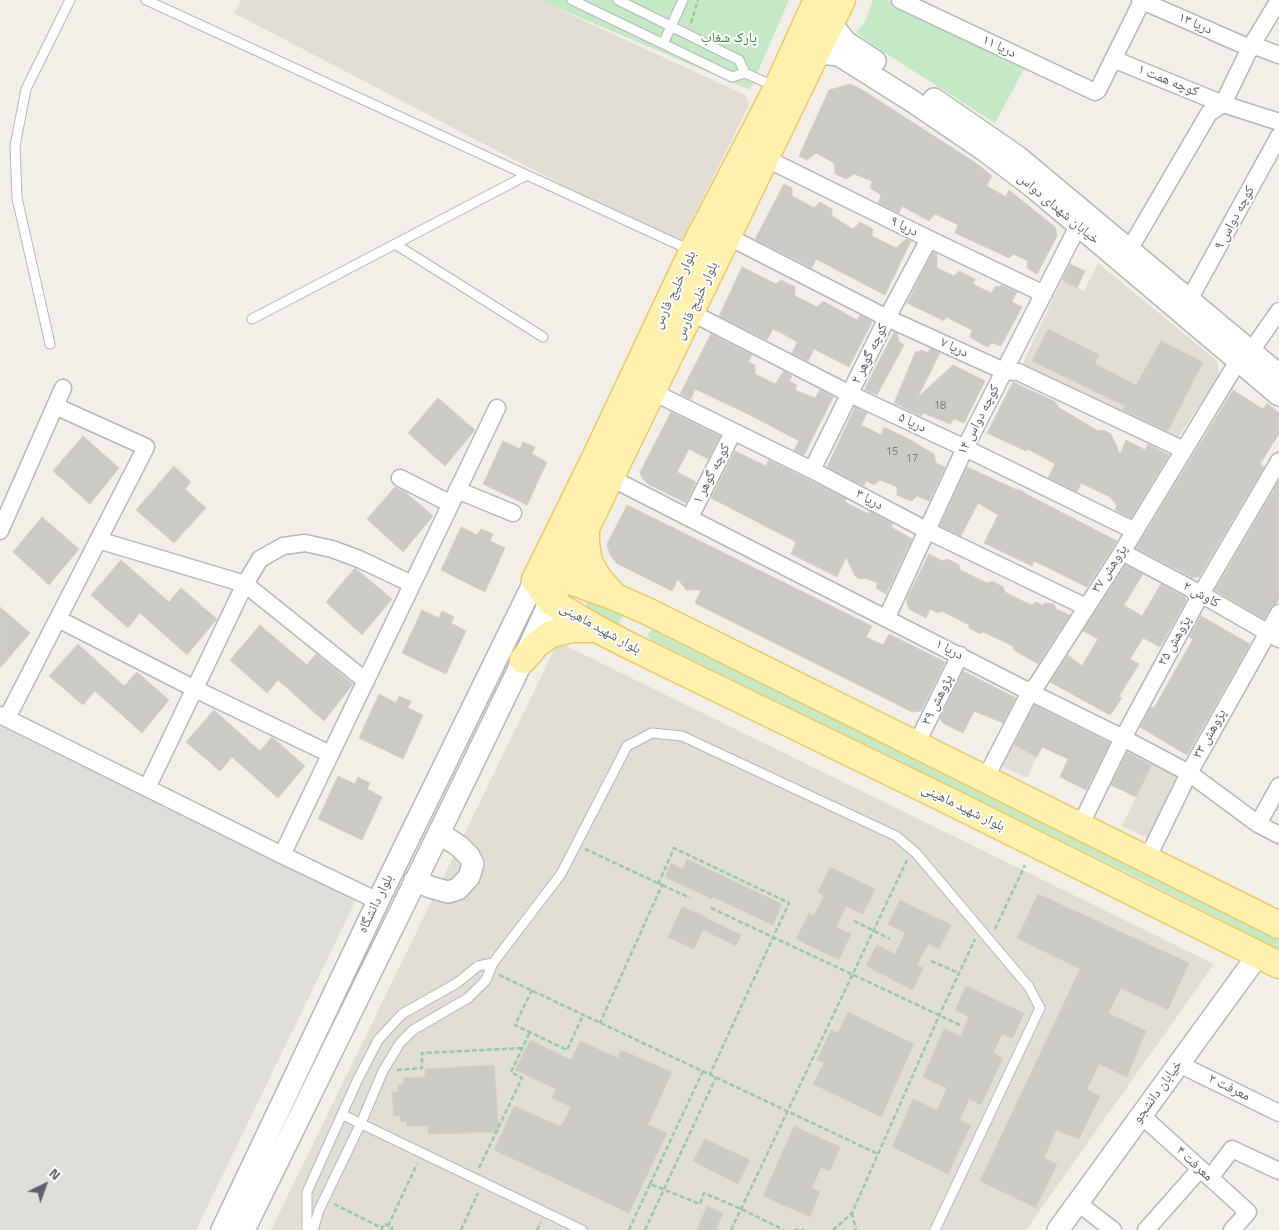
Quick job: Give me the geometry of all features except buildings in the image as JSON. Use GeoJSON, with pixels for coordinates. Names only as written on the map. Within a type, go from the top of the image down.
{"type":"FeatureCollection","features":[{"type":"Feature","properties":{"kind":"main road","name":"بلوار خلیج ‌فارس"},"geometry":{"type":"LineString","coordinates":[[535,580],[692,252],[757,158],[777,88],[817,0]]}},
{"type":"Feature","properties":{"kind":"main road","name":"بلوار خلیج‌ فارس"},"geometry":{"type":"LineString","coordinates":[[556,590],[692,313],[727,236],[757,158],[818,53],[842,0]]}},
{"type":"Feature","properties":{"kind":"main road"},"geometry":{"type":"LineString","coordinates":[[586,528],[589,562],[599,579],[615,597]]}},
{"type":"Feature","properties":{"kind":"main road","name":"بلوار شهید ماهینی"},"geometry":{"type":"LineString","coordinates":[[535,580],[556,590],[597,629],[1269,960]]}},
{"type":"Feature","properties":{"kind":"main road","name":"بلوار شهید ماهینی"},"geometry":{"type":"LineString","coordinates":[[556,590],[615,597],[647,611],[1279,925]]}},
{"type":"Feature","properties":{"kind":"main road"},"geometry":{"type":"LineString","coordinates":[[630,646],[631,625],[636,618],[647,611]]}},
{"type":"Feature","properties":{"kind":"main road"},"geometry":{"type":"LineString","coordinates":[[523,660],[537,644],[551,634],[572,629],[597,629]]}},
{"type":"Feature","properties":{"kind":"street","name":"دریا ۱۱"},"geometry":{"type":"LineString","coordinates":[[900,0],[1092,92],[1098,90],[1113,59]]}},
{"type":"Feature","properties":{"kind":"street"},"geometry":{"type":"LineString","coordinates":[[1113,59],[1141,0]]}},
{"type":"Feature","properties":{"kind":"street","name":"دریا ۱۳"},"geometry":{"type":"LineString","coordinates":[[1141,0],[1250,48],[1258,47],[1279,55]]}},
{"type":"Feature","properties":{"kind":"street"},"geometry":{"type":"LineString","coordinates":[[1129,250],[1209,113],[1223,104],[1250,48],[1279,0]]}},
{"type":"Feature","properties":{"kind":"street","name":"خیابان شهدای دواس"},"geometry":{"type":"LineString","coordinates":[[831,24],[846,42],[1026,182],[1078,226],[1244,356],[1279,375]]}},
{"type":"Feature","properties":{"kind":"street","name":"خیابان شهدای دواس"},"geometry":{"type":"LineString","coordinates":[[818,53],[839,56],[967,121],[1018,157],[1189,300],[1279,395]]}},
{"type":"Feature","properties":{"kind":"street","name":"کوچه همت ۱"},"geometry":{"type":"LineString","coordinates":[[1113,59],[1223,104],[1279,122]]}},
{"type":"Feature","properties":{"kind":"street","name":"کوچه دواس ۹"},"geometry":{"type":"LineString","coordinates":[[1189,300],[1279,136]]}},
{"type":"Feature","properties":{"kind":"street","name":"دریا ۹"},"geometry":{"type":"LineString","coordinates":[[757,158],[1044,294]]}},
{"type":"Feature","properties":{"kind":"street","name":"کوچه دواس ۱۴"},"geometry":{"type":"LineString","coordinates":[[887,618],[928,531],[928,524],[965,448],[1078,226]]}},
{"type":"Feature","properties":{"kind":"street","name":"دریا ۷"},"geometry":{"type":"LineString","coordinates":[[727,236],[887,318],[1004,371],[1018,372],[1184,450]]}},
{"type":"Feature","properties":{"kind":"street","name":"کوچه گوهر ۲"},"geometry":{"type":"LineString","coordinates":[[812,470],[887,318],[929,239]]}},
{"type":"Feature","properties":{"kind":"street","name":"پژوهش ۳۷"},"geometry":{"type":"LineString","coordinates":[[985,779],[1030,692],[1038,683],[1122,552],[1244,356],[1279,312]]}},
{"type":"Feature","properties":{"kind":"street","name":"دریا ۵"},"geometry":{"type":"LineString","coordinates":[[692,313],[850,394],[1135,531]]}},
{"type":"Feature","properties":{"kind":"street"},"geometry":{"type":"LineString","coordinates":[[0,531],[63,388]]}},
{"type":"Feature","properties":{"kind":"street","name":"دریا ۳"},"geometry":{"type":"LineString","coordinates":[[653,392],[812,470],[928,531],[1086,607]]}},
{"type":"Feature","properties":{"kind":"street"},"geometry":{"type":"LineString","coordinates":[[55,406],[146,447],[58,619],[4,717],[378,901]]}},
{"type":"Feature","properties":{"kind":"street"},"geometry":{"type":"LineString","coordinates":[[282,855],[497,408]]}},
{"type":"Feature","properties":{"kind":"street","name":"کوچه گوهر ۱"},"geometry":{"type":"LineString","coordinates":[[690,517],[733,432]]}},
{"type":"Feature","properties":{"kind":"street","name":"پژوهش ۳۵"},"geometry":{"type":"LineString","coordinates":[[1080,826],[1123,738],[1201,594],[1279,462]]}},
{"type":"Feature","properties":{"kind":"street"},"geometry":{"type":"LineString","coordinates":[[400,478],[454,497],[513,514]]}},
{"type":"Feature","properties":{"kind":"street","name":"دریا ۱"},"geometry":{"type":"LineString","coordinates":[[611,478],[1189,773],[1258,824],[1279,835]]}},
{"type":"Feature","properties":{"kind":"street"},"geometry":{"type":"LineString","coordinates":[[98,540],[245,584],[366,681]]}},
{"type":"Feature","properties":{"kind":"street"},"geometry":{"type":"LineString","coordinates":[[147,788],[245,584],[260,559],[283,546],[305,544],[332,549],[359,559],[412,584]]}},
{"type":"Feature","properties":{"kind":"street","name":"کاوش ۲"},"geometry":{"type":"LineString","coordinates":[[1122,552],[1201,594],[1273,636]]}},
{"type":"Feature","properties":{"kind":"street","name":"بلوار دانشگاه"},"geometry":{"type":"LineString","coordinates":[[222,1230],[378,901],[535,580]]}},
{"type":"Feature","properties":{"kind":"street","name":"بلوار دانشگاه"},"geometry":{"type":"LineString","coordinates":[[244,1230],[556,590]]}},
{"type":"Feature","properties":{"kind":"street","name":"پژوهش ۳۳"},"geometry":{"type":"LineString","coordinates":[[1147,859],[1189,773],[1273,636],[1279,613]]}},
{"type":"Feature","properties":{"kind":"street"},"geometry":{"type":"LineString","coordinates":[[58,619],[330,754]]}},
{"type":"Feature","properties":{"kind":"street","name":"پژوهش ۳۹"},"geometry":{"type":"LineString","coordinates":[[916,745],[960,655]]}},
{"type":"Feature","properties":{"kind":"street"},"geometry":{"type":"LineString","coordinates":[[1258,824],[1279,786]]}},
{"type":"Feature","properties":{"kind":"street"},"geometry":{"type":"LineString","coordinates":[[415,880],[448,892],[458,889],[469,877],[473,864],[469,856],[439,833]]}},
{"type":"Feature","properties":{"kind":"street","name":"خیابان دانشجو"},"geometry":{"type":"LineString","coordinates":[[1058,1230],[1178,1064],[1269,960]]}},
{"type":"Feature","properties":{"kind":"street","name":"معرفت ۲"},"geometry":{"type":"LineString","coordinates":[[1178,1064],[1279,1113]]}},
{"type":"Feature","properties":{"kind":"street","name":"معرفت ۴"},"geometry":{"type":"LineString","coordinates":[[1141,1115],[1248,1212],[1232,1230]]}},
{"type":"Feature","properties":{"kind":"street"},"geometry":{"type":"LineString","coordinates":[[1146,1230],[1232,1149],[1279,1171]]}},
{"type":"Feature","properties":{"kind":"street"},"geometry":{"type":"LineString","coordinates":[[1078,1203],[1113,1230]]}},
{"type":"Feature","properties":{"kind":"lane"},"geometry":{"type":"LineString","coordinates":[[50,344],[17,198],[15,146],[26,89],[70,0]]}},
{"type":"Feature","properties":{"kind":"lane"},"geometry":{"type":"LineString","coordinates":[[146,0],[692,252]]}},
{"type":"Feature","properties":{"kind":"lane"},"geometry":{"type":"LineString","coordinates":[[572,0],[732,77],[745,73]]}},
{"type":"Feature","properties":{"kind":"lane"},"geometry":{"type":"LineString","coordinates":[[618,0],[739,60],[745,73],[777,88]]}},
{"type":"Feature","properties":{"kind":"lane"},"geometry":{"type":"LineString","coordinates":[[663,44],[683,0]]}},
{"type":"Feature","properties":{"kind":"lane"},"geometry":{"type":"LineString","coordinates":[[252,319],[526,175]]}},
{"type":"Feature","properties":{"kind":"lane"},"geometry":{"type":"LineString","coordinates":[[395,244],[543,337]]}},
{"type":"Feature","properties":{"kind":"lane"},"geometry":{"type":"LineString","coordinates":[[313,1230],[319,1210],[361,1123],[383,1071],[400,1043],[413,1030],[468,998],[486,980],[492,967],[561,874],[627,746],[652,733],[682,736],[896,836],[912,850],[1029,987],[1040,1008],[936,1230]]}},
{"type":"Feature","properties":{"kind":"lane"},"geometry":{"type":"LineString","coordinates":[[307,1230],[307,1192],[378,1040],[402,1014],[457,983],[478,966],[492,967]]}},
{"type":"Feature","properties":{"kind":"lane"},"geometry":{"type":"LineString","coordinates":[[343,1115],[582,1230]]}},
{"type":"Feature","properties":{"kind":"path"},"geometry":{"type":"LineString","coordinates":[[690,24],[698,0]]}},
{"type":"Feature","properties":{"kind":"path"},"geometry":{"type":"LineString","coordinates":[[576,844],[690,898]]}},
{"type":"Feature","properties":{"kind":"path"},"geometry":{"type":"LineString","coordinates":[[600,1023],[674,848],[788,903],[710,1074]]}},
{"type":"Feature","properties":{"kind":"path"},"geometry":{"type":"LineString","coordinates":[[731,1230],[912,850]]}},
{"type":"Feature","properties":{"kind":"path"},"geometry":{"type":"LineString","coordinates":[[990,941],[1025,865]]}},
{"type":"Feature","properties":{"kind":"path"},"geometry":{"type":"LineString","coordinates":[[711,908],[960,1025]]}},
{"type":"Feature","properties":{"kind":"path"},"geometry":{"type":"LineString","coordinates":[[854,921],[890,939]]}},
{"type":"Feature","properties":{"kind":"path"},"geometry":{"type":"LineString","coordinates":[[833,1230],[852,1213],[938,1016],[980,928]]}},
{"type":"Feature","properties":{"kind":"path"},"geometry":{"type":"LineString","coordinates":[[931,961],[958,973]]}},
{"type":"Feature","properties":{"kind":"path"},"geometry":{"type":"LineString","coordinates":[[492,967],[532,990],[583,1015],[878,1154]]}},
{"type":"Feature","properties":{"kind":"path"},"geometry":{"type":"LineString","coordinates":[[532,990],[515,1025],[568,1050],[583,1015]]}},
{"type":"Feature","properties":{"kind":"path"},"geometry":{"type":"LineString","coordinates":[[461,1230],[478,1181],[522,1078],[511,1072],[530,1032]]}},
{"type":"Feature","properties":{"kind":"path"},"geometry":{"type":"LineString","coordinates":[[383,1071],[422,1068],[422,1053],[522,1048]]}},
{"type":"Feature","properties":{"kind":"path"},"geometry":{"type":"LineString","coordinates":[[629,1230],[703,1071]]}},
{"type":"Feature","properties":{"kind":"path"},"geometry":{"type":"LineString","coordinates":[[645,1230],[716,1077]]}},
{"type":"Feature","properties":{"kind":"path"},"geometry":{"type":"LineString","coordinates":[[388,1226],[422,1153]]}},
{"type":"Feature","properties":{"kind":"path"},"geometry":{"type":"LineString","coordinates":[[650,1184],[700,1204],[704,1193],[784,1230]]}},
{"type":"Feature","properties":{"kind":"path"},"geometry":{"type":"LineString","coordinates":[[324,1199],[382,1229],[384,1224],[392,1227],[390,1230]]}},
{"type":"Feature","properties":{"kind":"path"},"geometry":{"type":"LineString","coordinates":[[852,1213],[855,1229],[861,1230]]}},
{"type":"Feature","properties":{"kind":"path"},"geometry":{"type":"LineString","coordinates":[[794,1230],[802,1230]]}},
{"type":"Feature","properties":{"kind":"shaded area"},"geometry":{"type":"Polygon","coordinates":[[[241,0],[539,0],[745,95],[748,107],[679,246],[234,13],[241,0]]]}},
{"type":"Feature","properties":{"kind":"shaded area"},"geometry":{"type":"Polygon","coordinates":[[[1098,263],[1217,361],[1219,376],[1177,439],[1022,365],[1062,280],[1084,291],[1098,263]]]}},
{"type":"Feature","properties":{"kind":"shaded area"},"geometry":{"type":"Polygon","coordinates":[[[558,642],[1214,964],[1026,1230],[271,1230],[558,642]]]}},
{"type":"Feature","properties":{"kind":"shaded area"},"geometry":{"type":"Polygon","coordinates":[[[1030,703],[1056,716],[1027,778],[1002,766],[1030,703]]]}},
{"type":"Feature","properties":{"kind":"shaded area"},"geometry":{"type":"Polygon","coordinates":[[[0,726],[356,900],[196,1230],[0,1230],[0,726]]]}},
{"type":"Feature","properties":{"kind":"shaded area"},"geometry":{"type":"Polygon","coordinates":[[[1153,762],[1180,776],[1150,839],[1122,826],[1153,762]]]}},
{"type":"Feature","properties":{"kind":"green space","name":"پارک شغاب"},"geometry":{"type":"Polygon","coordinates":[[[539,0],[789,0],[750,90],[539,0]]]}},
{"type":"Feature","properties":{"kind":"green space"},"geometry":{"type":"Polygon","coordinates":[[[873,0],[887,0],[1024,69],[995,123],[873,45],[856,32],[865,22],[873,0]]]}},
{"type":"Feature","properties":{"kind":"green space"},"geometry":{"type":"Polygon","coordinates":[[[594,601],[625,615],[620,619],[619,626],[611,625],[587,608],[586,603],[594,601]]]}},
{"type":"Feature","properties":{"kind":"green space"},"geometry":{"type":"Polygon","coordinates":[[[650,631],[655,631],[1150,872],[1279,938],[1279,949],[1145,881],[651,640],[648,636],[650,631]]]}}]}
